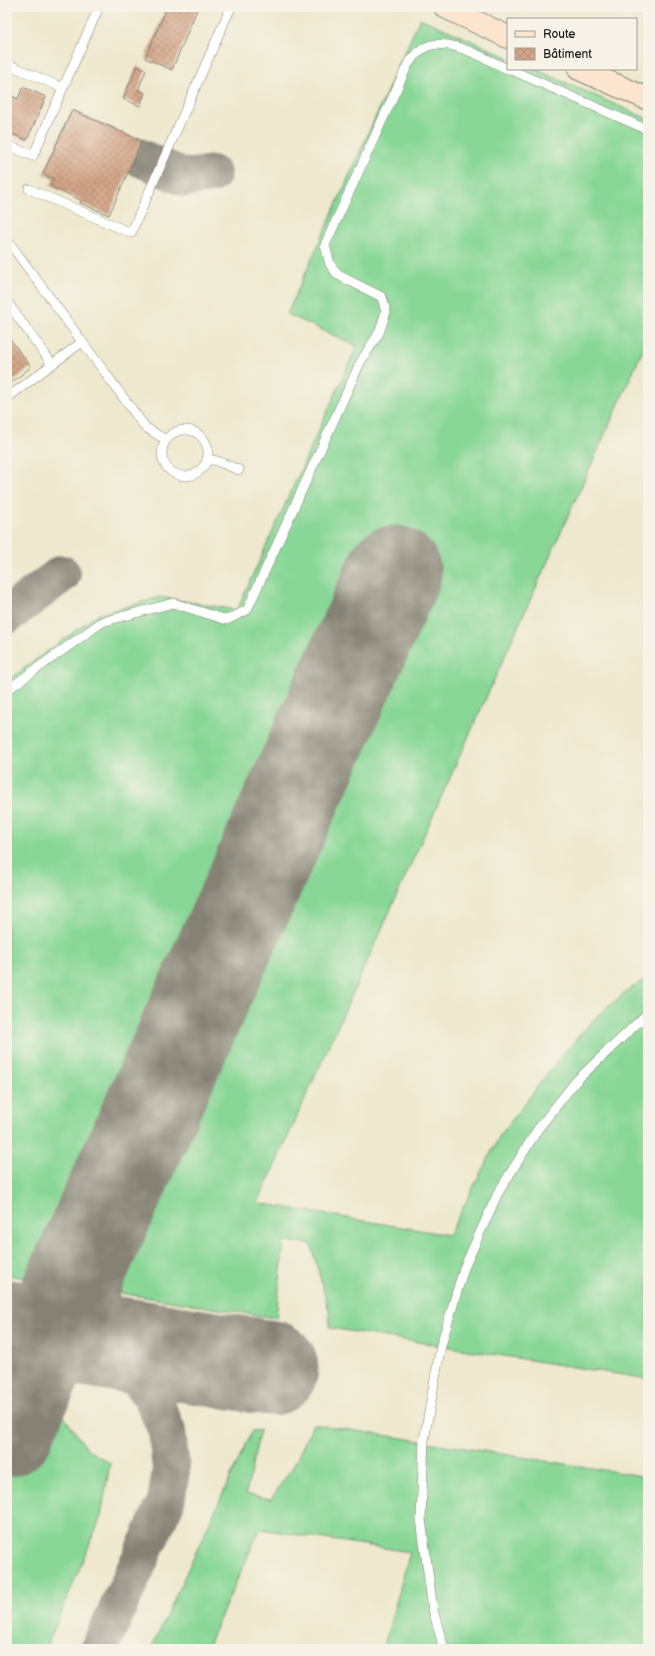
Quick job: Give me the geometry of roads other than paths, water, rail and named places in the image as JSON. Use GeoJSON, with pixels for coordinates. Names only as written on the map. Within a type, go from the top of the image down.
{"type":"FeatureCollection","features":[{"type":"Feature","properties":{"kind":"main road"},"geometry":{"type":"LineString","coordinates":[[434,7],[482,25]]}},
{"type":"Feature","properties":{"kind":"main road"},"geometry":{"type":"LineString","coordinates":[[445,7],[507,37]]}},
{"type":"Feature","properties":{"kind":"main road"},"geometry":{"type":"LineString","coordinates":[[582,70],[648,99]]}},
{"type":"Feature","properties":{"kind":"lane"},"geometry":{"type":"LineString","coordinates":[[7,145],[33,156],[99,7]]}},
{"type":"Feature","properties":{"kind":"lane"},"geometry":{"type":"LineString","coordinates":[[29,188],[130,233],[231,7]]}},
{"type":"Feature","properties":{"kind":"lane"},"geometry":{"type":"LineString","coordinates":[[7,690],[102,622],[173,603],[227,620],[247,610],[361,361],[379,333],[386,312],[382,297],[338,275],[330,264],[325,245],[408,64],[417,53],[427,47],[440,44],[458,47],[507,69]]}},
{"type":"Feature","properties":{"kind":"lane"},"geometry":{"type":"LineString","coordinates":[[7,64],[63,88]]}},
{"type":"Feature","properties":{"kind":"lane"},"geometry":{"type":"LineString","coordinates":[[510,70],[648,130]]}},
{"type":"Feature","properties":{"kind":"lane"},"geometry":{"type":"LineString","coordinates":[[8,245],[145,427],[166,440]]}},
{"type":"Feature","properties":{"kind":"lane"},"geometry":{"type":"LineString","coordinates":[[7,302],[52,364]]}},
{"type":"Feature","properties":{"kind":"lane"},"geometry":{"type":"LineString","coordinates":[[7,398],[82,342]]}},
{"type":"Feature","properties":{"kind":"lane"},"geometry":{"type":"LineString","coordinates":[[189,430],[196,433],[206,444],[208,451],[206,459],[203,466],[191,475],[176,474],[165,464],[162,457],[162,450],[166,440],[174,432],[189,430]]}},
{"type":"Feature","properties":{"kind":"lane"},"geometry":{"type":"LineString","coordinates":[[206,459],[217,461],[239,470]]}},
{"type":"Feature","properties":{"kind":"lane"},"geometry":{"type":"LineString","coordinates":[[444,1649],[433,1610],[421,1519],[424,1440],[441,1345],[464,1268],[498,1194],[538,1130],[576,1081],[648,1013]]}}]}
